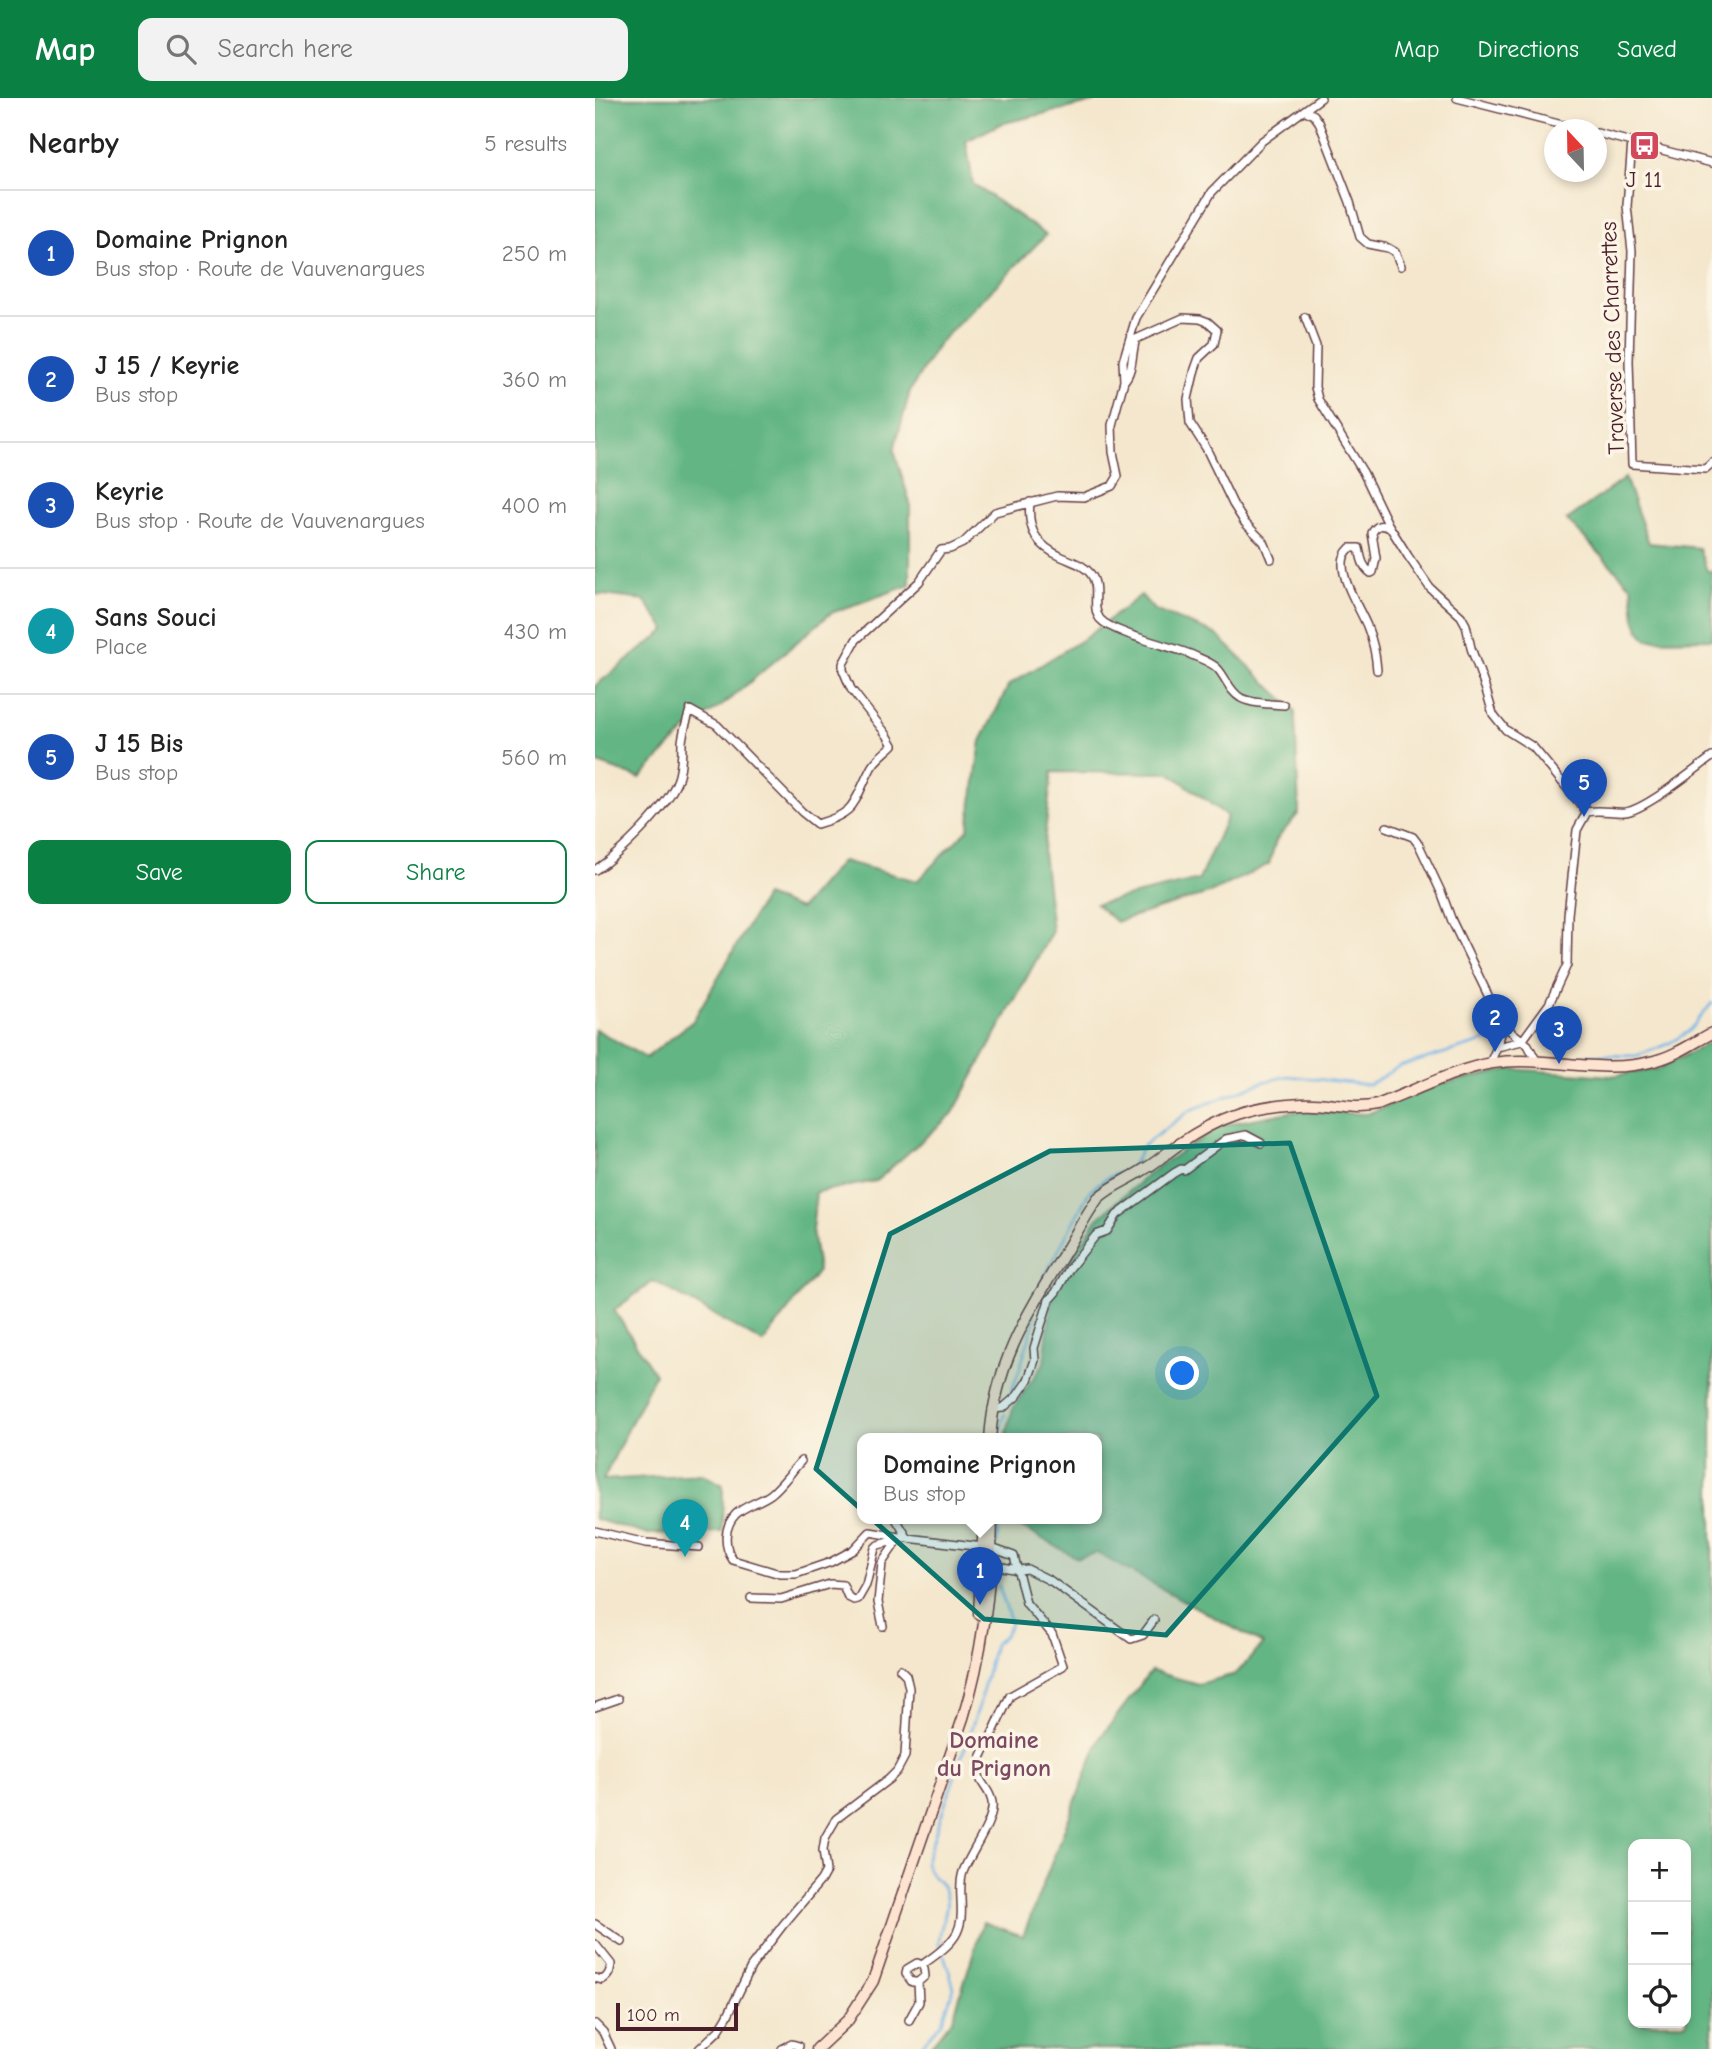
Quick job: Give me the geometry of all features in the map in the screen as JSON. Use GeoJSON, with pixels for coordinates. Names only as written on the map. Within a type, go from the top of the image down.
{"type":"FeatureCollection","features":[{"type":"Feature","properties":{"kind":"main road"},"geometry":{"type":"LineString","coordinates":[[990,1433],[992,1409],[1008,1355],[1020,1328],[1044,1298],[1098,1198],[1145,1170],[1180,1143],[1223,1118],[1255,1108],[1306,1103],[1364,1108],[1490,1063],[1537,1062],[1594,1067],[1640,1064],[1667,1057],[1712,1033]]}},
{"type":"Feature","properties":{"kind":"main road"},"geometry":{"type":"LineString","coordinates":[[817,2049],[848,2020],[866,1995],[879,1967],[899,1900],[969,1699],[995,1565],[985,1524]]}},
{"type":"Feature","properties":{"kind":"main road"},"geometry":{"type":"LineString","coordinates":[[977,1653],[992,1524]]}},
{"type":"Feature","properties":{"kind":"street"},"geometry":{"type":"LineString","coordinates":[[595,870],[610,861],[665,803],[677,780],[689,710],[717,725],[817,824],[839,818],[857,801],[870,768],[893,746],[851,690],[843,670],[843,664],[856,640],[919,582],[941,550],[963,543],[995,512],[1057,496],[1084,497],[1112,486],[1118,476],[1113,452],[1112,425],[1124,381],[1123,361],[1136,318],[1212,192],[1262,141],[1321,98]]}},
{"type":"Feature","properties":{"kind":"street"},"geometry":{"type":"LineString","coordinates":[[1457,98],[1544,120]]}},
{"type":"Feature","properties":{"kind":"street"},"geometry":{"type":"LineString","coordinates":[[1306,111],[1314,115],[1319,122],[1350,202],[1360,237],[1367,244],[1388,248],[1395,253],[1401,266]]}},
{"type":"Feature","properties":{"kind":"street"},"geometry":{"type":"LineString","coordinates":[[1607,136],[1712,163]]}},
{"type":"Feature","properties":{"kind":"street","name":"Traverse des Charrettes"},"geometry":{"type":"LineString","coordinates":[[1632,142],[1627,206],[1632,251],[1629,360],[1632,464],[1705,469],[1712,463]]}},
{"type":"Feature","properties":{"kind":"street"},"geometry":{"type":"LineString","coordinates":[[1305,317],[1315,346],[1315,387],[1318,399],[1363,472],[1391,528],[1430,588],[1461,616],[1467,625],[1471,648],[1493,714],[1506,730],[1533,747],[1587,812]]}},
{"type":"Feature","properties":{"kind":"street"},"geometry":{"type":"LineString","coordinates":[[1124,381],[1130,374],[1132,349],[1136,339],[1183,318],[1200,319],[1217,330],[1214,344],[1199,358],[1193,377],[1188,400],[1190,422],[1233,504],[1245,523],[1264,542],[1271,559]]}},
{"type":"Feature","properties":{"kind":"street"},"geometry":{"type":"LineString","coordinates":[[1030,502],[1028,517],[1035,537],[1060,556],[1078,563],[1094,579],[1096,610],[1100,619],[1126,634],[1188,653],[1216,667],[1242,699],[1284,705]]}},
{"type":"Feature","properties":{"kind":"street"},"geometry":{"type":"LineString","coordinates":[[1377,670],[1376,653],[1369,629],[1345,576],[1343,563],[1349,548],[1355,546],[1359,548],[1367,570],[1373,572],[1376,558],[1372,533],[1376,526],[1391,528]]}},
{"type":"Feature","properties":{"kind":"street"},"geometry":{"type":"LineString","coordinates":[[1587,812],[1626,812],[1641,807],[1712,757]]}},
{"type":"Feature","properties":{"kind":"street"},"geometry":{"type":"LineString","coordinates":[[1497,1046],[1522,1041],[1549,1004],[1567,965],[1568,915],[1577,830],[1587,812]]}},
{"type":"Feature","properties":{"kind":"street"},"geometry":{"type":"LineString","coordinates":[[1387,827],[1413,836],[1419,845],[1501,1024],[1528,1045],[1537,1062]]}},
{"type":"Feature","properties":{"kind":"street"},"geometry":{"type":"LineString","coordinates":[[1490,1063],[1497,1046],[1501,1024]]}},
{"type":"Feature","properties":{"kind":"street"},"geometry":{"type":"LineString","coordinates":[[992,1409],[1003,1408],[1017,1396],[1028,1380],[1035,1360],[1034,1348],[1044,1298],[1056,1293],[1069,1269],[1096,1235],[1107,1231],[1124,1209],[1226,1139],[1247,1135],[1261,1143]]}},
{"type":"Feature","properties":{"kind":"street"},"geometry":{"type":"LineString","coordinates":[[801,1461],[772,1493],[734,1515],[725,1542],[728,1554],[733,1560],[780,1574],[796,1574],[831,1562],[853,1550],[870,1532],[991,1548],[1014,1556],[1026,1603],[1052,1634],[1063,1666],[1010,1696],[979,1762],[977,1772],[992,1801],[991,1815],[962,1875],[962,1914],[956,1935],[922,1965]]}},
{"type":"Feature","properties":{"kind":"street"},"geometry":{"type":"LineString","coordinates":[[898,1524],[902,1538]]}},
{"type":"Feature","properties":{"kind":"street"},"geometry":{"type":"LineString","coordinates":[[595,1531],[646,1543],[699,1547]]}},
{"type":"Feature","properties":{"kind":"street"},"geometry":{"type":"LineString","coordinates":[[751,1598],[781,1600],[837,1584],[843,1585],[848,1597],[858,1599],[869,1578],[875,1548],[902,1538]]}},
{"type":"Feature","properties":{"kind":"street"},"geometry":{"type":"LineString","coordinates":[[883,1626],[878,1602],[883,1563],[902,1538]]}},
{"type":"Feature","properties":{"kind":"street"},"geometry":{"type":"LineString","coordinates":[[995,1565],[1027,1569],[1051,1581],[1131,1639],[1143,1635],[1154,1620]]}},
{"type":"Feature","properties":{"kind":"street"},"geometry":{"type":"LineString","coordinates":[[699,2049],[719,2030],[751,1967],[821,1880],[826,1871],[823,1850],[825,1838],[836,1819],[889,1779],[905,1756],[909,1688],[906,1675],[900,1669]]}},
{"type":"Feature","properties":{"kind":"street"},"geometry":{"type":"LineString","coordinates":[[595,1707],[618,1699]]}},
{"type":"Feature","properties":{"kind":"street"},"geometry":{"type":"LineString","coordinates":[[595,1924],[622,1942]]}},
{"type":"Feature","properties":{"kind":"street"},"geometry":{"type":"LineString","coordinates":[[595,1944],[611,1964],[607,1977],[602,1980],[595,1978]]}},
{"type":"Feature","properties":{"kind":"street"},"geometry":{"type":"LineString","coordinates":[[917,1963],[922,1965],[925,1976],[918,1982],[912,1982],[908,1978],[907,1969],[917,1963]]}},
{"type":"Feature","properties":{"kind":"street"},"geometry":{"type":"LineString","coordinates":[[909,2020],[919,2002],[918,1982]]}},
{"type":"Feature","properties":{"kind":"street"},"geometry":{"type":"LineString","coordinates":[[595,2024],[603,2032],[611,2049]]}},
{"type":"Feature","properties":{"kind":"street"},"geometry":{"type":"LineString","coordinates":[[782,2049],[792,2044],[799,2046],[798,2049]]}},
{"type":"Feature","properties":{"kind":"highlighted area"},"geometry":{"type":"Polygon","coordinates":[[[1290,1143],[1377,1396],[1166,1635],[984,1619],[816,1469],[890,1234],[1050,1151],[1290,1143]]]}},
{"type":"Feature","properties":{"kind":"green space"},"geometry":{"type":"Polygon","coordinates":[[[595,98],[1092,98],[1094,102],[1000,124],[966,141],[973,184],[1046,235],[939,343],[910,391],[894,450],[910,503],[910,585],[831,613],[724,704],[686,730],[640,778],[595,762],[595,686],[666,630],[644,600],[595,594],[595,98]]]}},
{"type":"Feature","properties":{"kind":"green space"},"geometry":{"type":"Polygon","coordinates":[[[1625,478],[1649,543],[1699,548],[1707,571],[1712,571],[1712,639],[1647,640],[1635,619],[1632,587],[1567,520],[1625,478]]]}},
{"type":"Feature","properties":{"kind":"green space"},"geometry":{"type":"Polygon","coordinates":[[[1141,595],[1154,610],[1216,634],[1295,711],[1299,813],[1276,840],[1269,864],[1212,892],[1116,922],[1096,904],[1199,880],[1227,816],[1170,773],[1052,772],[1043,852],[1052,931],[953,1113],[876,1181],[816,1192],[812,1230],[818,1271],[763,1343],[654,1281],[614,1310],[655,1374],[603,1480],[702,1474],[723,1485],[722,1532],[645,1534],[595,1519],[595,1029],[646,1058],[693,1021],[765,896],[800,909],[842,861],[917,881],[968,829],[981,741],[1009,685],[1088,636],[1141,595]]]}},
{"type":"Feature","properties":{"kind":"green space"},"geometry":{"type":"Polygon","coordinates":[[[1712,1041],[1712,2049],[928,2049],[953,2018],[983,1922],[1023,1936],[1100,1738],[1151,1671],[1198,1684],[1236,1674],[1263,1644],[1097,1553],[1077,1558],[1016,1524],[1102,1524],[1102,1433],[1007,1433],[1013,1408],[1044,1363],[1053,1288],[1097,1219],[1156,1168],[1222,1125],[1295,1111],[1367,1114],[1437,1085],[1511,1069],[1611,1076],[1659,1069],[1712,1041]]]}},
{"type":"Feature","properties":{"kind":"waterway"},"geometry":{"type":"LineString","coordinates":[[1575,1061],[1588,1055],[1636,1056],[1666,1045],[1688,1032],[1712,1003]]}},
{"type":"Feature","properties":{"kind":"waterway"},"geometry":{"type":"LineString","coordinates":[[1043,1280],[1090,1190],[1105,1179],[1130,1169],[1144,1145],[1189,1111],[1263,1082],[1288,1076],[1369,1085],[1398,1067],[1488,1040]]}},
{"type":"Feature","properties":{"kind":"waterway"},"geometry":{"type":"LineString","coordinates":[[1009,1398],[1036,1316]]}},
{"type":"Feature","properties":{"kind":"waterway"},"geometry":{"type":"LineString","coordinates":[[1000,1433],[1005,1414]]}},
{"type":"Feature","properties":{"kind":"waterway"},"geometry":{"type":"LineString","coordinates":[[997,1543],[999,1524]]}},
{"type":"Feature","properties":{"kind":"waterway"},"geometry":{"type":"LineString","coordinates":[[939,1945],[946,1897],[943,1887],[925,1863],[979,1706],[994,1644],[1005,1635],[1011,1623],[999,1586]]}},
{"type":"Feature","properties":{"kind":"waterway"},"geometry":{"type":"LineString","coordinates":[[918,2049],[942,2022],[954,1987],[944,1955]]}},
{"type":"Feature","properties":{"kind":"place","name":"J 11"},"geometry":{"type":"Point","coordinates":[1644,145]}},
{"type":"Feature","properties":{"kind":"place","name":"J 15 Bis"},"geometry":{"type":"Point","coordinates":[1584,817]}},
{"type":"Feature","properties":{"kind":"place","name":"J 15 / Keyrie"},"geometry":{"type":"Point","coordinates":[1495,1052]}},
{"type":"Feature","properties":{"kind":"place","name":"Keyrie"},"geometry":{"type":"Point","coordinates":[1559,1064]}},
{"type":"Feature","properties":{"kind":"place","name":"Sans Souci"},"geometry":{"type":"Point","coordinates":[685,1557]}},
{"type":"Feature","properties":{"kind":"place","name":"Domaine Prignon"},"geometry":{"type":"Point","coordinates":[980,1605]}},
{"type":"Feature","properties":{"kind":"district","name":"Domaine du Prignon"},"geometry":{"type":"Point","coordinates":[994,1754]}}]}
